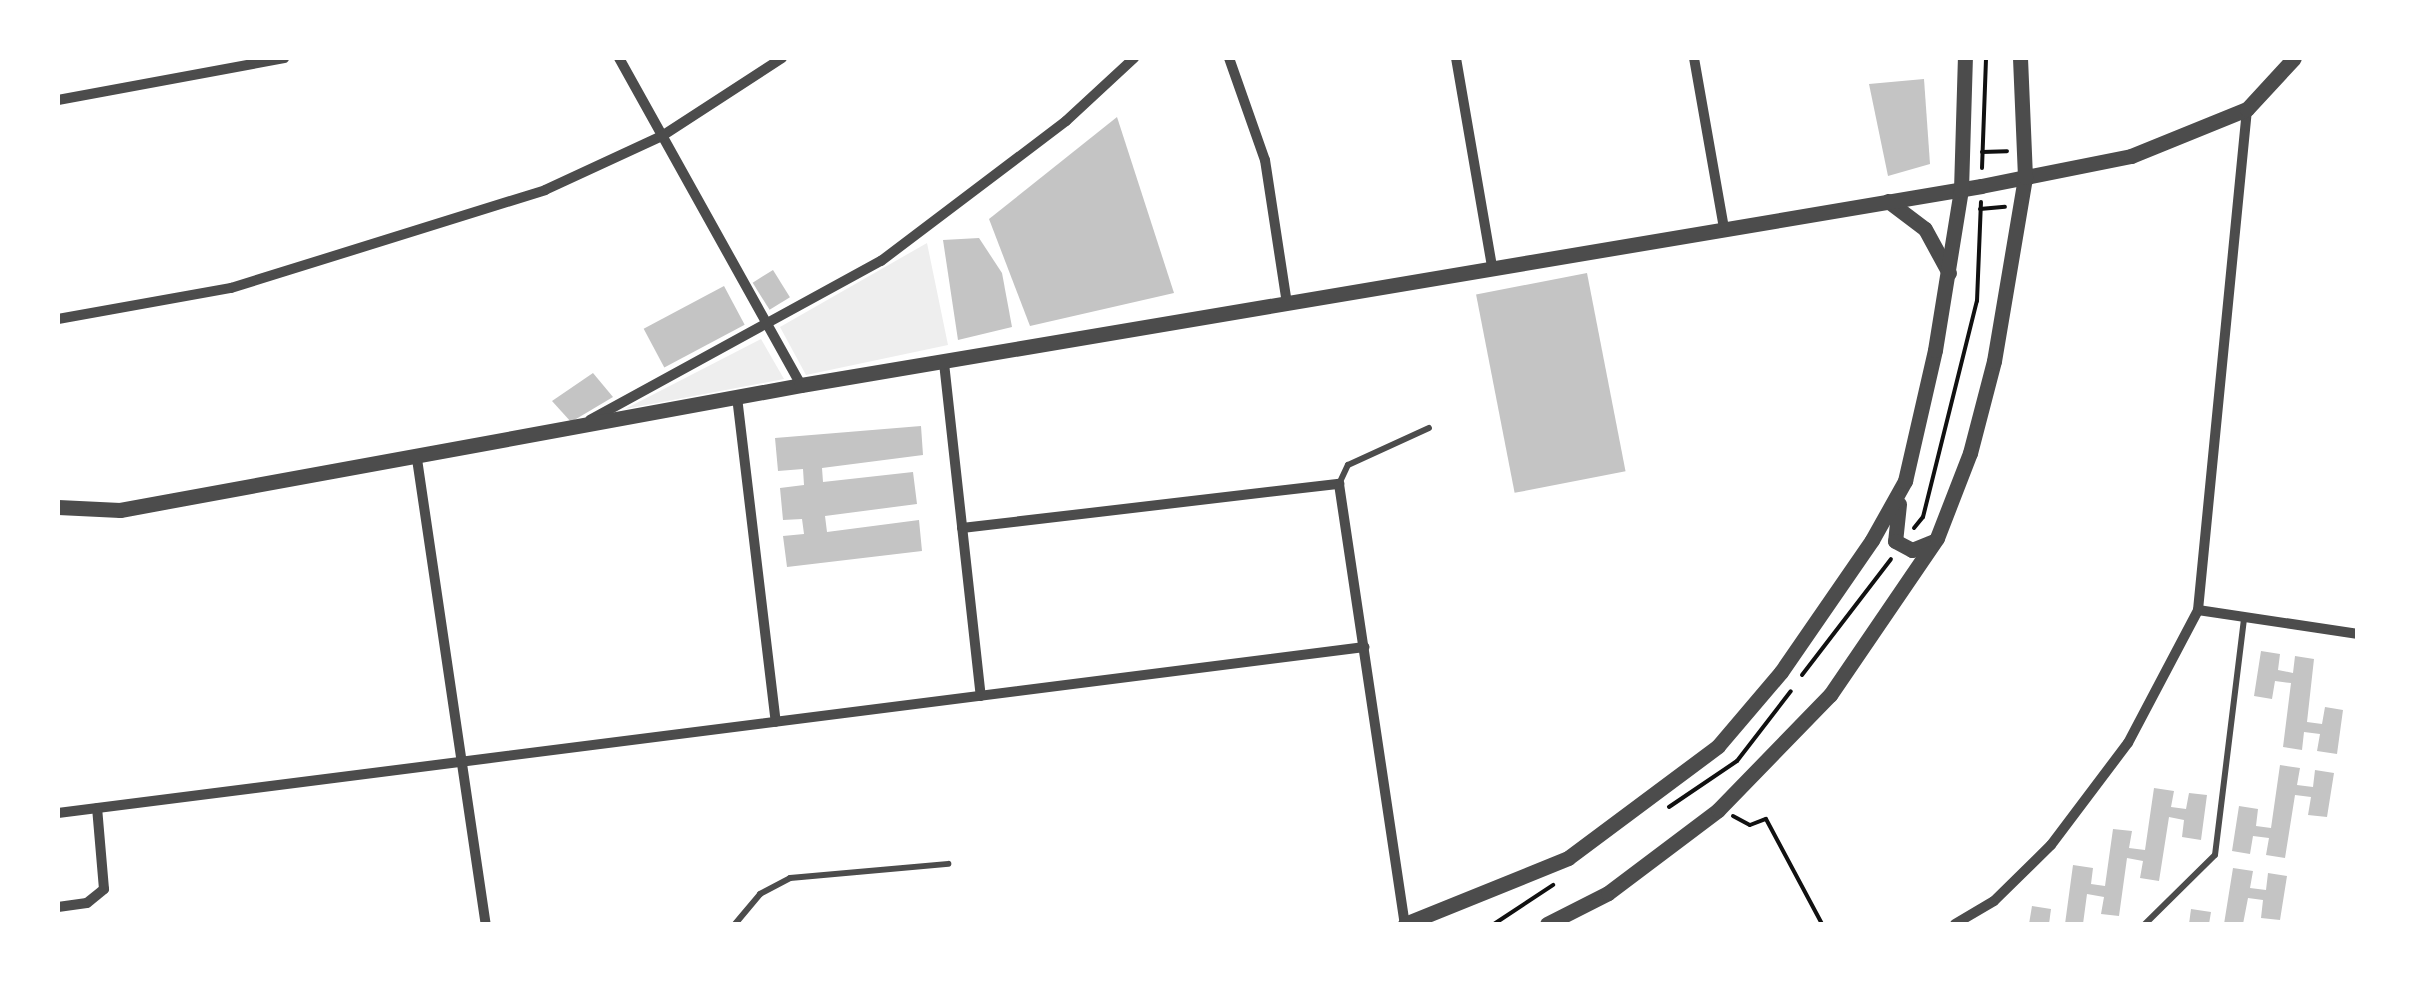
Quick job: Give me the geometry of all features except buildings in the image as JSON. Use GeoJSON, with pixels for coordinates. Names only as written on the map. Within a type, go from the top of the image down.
{"type":"FeatureCollection","features":[{"type":"Feature","properties":{"kind":"street"},"geometry":{"type":"LineString","coordinates":[[58,100],[284,58]]}},
{"type":"Feature","properties":{"kind":"street"},"geometry":{"type":"LineString","coordinates":[[619,58],[800,385]]}},
{"type":"Feature","properties":{"kind":"street"},"geometry":{"type":"LineString","coordinates":[[58,318],[231,288],[411,236],[545,190],[662,136],[782,58]]}},
{"type":"Feature","properties":{"kind":"street"},"geometry":{"type":"LineString","coordinates":[[566,432],[881,261],[982,188],[1134,58]]}},
{"type":"Feature","properties":{"kind":"street"},"geometry":{"type":"LineString","coordinates":[[1230,58],[1265,160],[1287,304]]}},
{"type":"Feature","properties":{"kind":"street"},"geometry":{"type":"LineString","coordinates":[[1456,58],[1492,267]]}},
{"type":"Feature","properties":{"kind":"street"},"geometry":{"type":"LineString","coordinates":[[1694,58],[1724,229]]}},
{"type":"Feature","properties":{"kind":"street"},"geometry":{"type":"LineString","coordinates":[[1936,538],[1918,549],[1901,546],[1892,529],[1949,273],[1961,190],[1965,58]]}},
{"type":"Feature","properties":{"kind":"street"},"geometry":{"type":"LineString","coordinates":[[1548,924],[1608,893],[1718,810],[1830,696],[1936,538],[1970,453],[1994,361],[2025,177],[2020,58]]}},
{"type":"Feature","properties":{"kind":"street"},"geometry":{"type":"LineString","coordinates":[[58,508],[120,510],[566,432],[800,385],[1982,186],[2131,156],[2246,109],[2294,58]]}},
{"type":"Feature","properties":{"kind":"street"},"geometry":{"type":"LineString","coordinates":[[1955,924],[1994,901],[2050,846],[2128,742],[2198,610],[2246,109]]}},
{"type":"Feature","properties":{"kind":"street"},"geometry":{"type":"LineString","coordinates":[[1888,201],[1925,229],[1949,273]]}},
{"type":"Feature","properties":{"kind":"street"},"geometry":{"type":"LineString","coordinates":[[944,363],[980,696]]}},
{"type":"Feature","properties":{"kind":"street"},"geometry":{"type":"LineString","coordinates":[[738,397],[776,722]]}},
{"type":"Feature","properties":{"kind":"street"},"geometry":{"type":"LineString","coordinates":[[417,459],[486,924]]}},
{"type":"Feature","properties":{"kind":"street"},"geometry":{"type":"LineString","coordinates":[[962,528],[1339,484],[1405,924],[1568,858],[1718,746],[1781,672],[1905,482]]}},
{"type":"Feature","properties":{"kind":"street"},"geometry":{"type":"LineString","coordinates":[[2198,610],[2244,620],[2358,634]]}},
{"type":"Feature","properties":{"kind":"street"},"geometry":{"type":"LineString","coordinates":[[58,814],[1364,648]]}},
{"type":"Feature","properties":{"kind":"street"},"geometry":{"type":"LineString","coordinates":[[58,908],[87,902],[104,889],[97,808]]}},
{"type":"Feature","properties":{"kind":"lane"},"geometry":{"type":"LineString","coordinates":[[1339,484],[1348,465],[1429,428]]}},
{"type":"Feature","properties":{"kind":"lane"},"geometry":{"type":"LineString","coordinates":[[2145,924],[2215,855],[2244,620]]}},
{"type":"Feature","properties":{"kind":"lane"},"geometry":{"type":"LineString","coordinates":[[735,924],[760,894],[790,878],[948,864]]}},
{"type":"Feature","properties":{"kind":"path"},"geometry":{"type":"LineString","coordinates":[[1656,816],[1737,761],[1923,517],[1977,300],[1986,58]]}},
{"type":"Feature","properties":{"kind":"path"},"geometry":{"type":"LineString","coordinates":[[1962,152],[2024,151]]}},
{"type":"Feature","properties":{"kind":"path"},"geometry":{"type":"LineString","coordinates":[[1718,810],[1750,824],[1766,820],[1822,924]]}},
{"type":"Feature","properties":{"kind":"path"},"geometry":{"type":"LineString","coordinates":[[1494,924],[1559,881]]}},
{"type":"Feature","properties":{"kind":"shaded area"},"geometry":{"type":"Polygon","coordinates":[[[927,243],[948,345],[806,375],[780,327],[927,243]]]}},
{"type":"Feature","properties":{"kind":"shaded area"},"geometry":{"type":"Polygon","coordinates":[[[761,339],[784,379],[625,409],[761,339]]]}}]}
